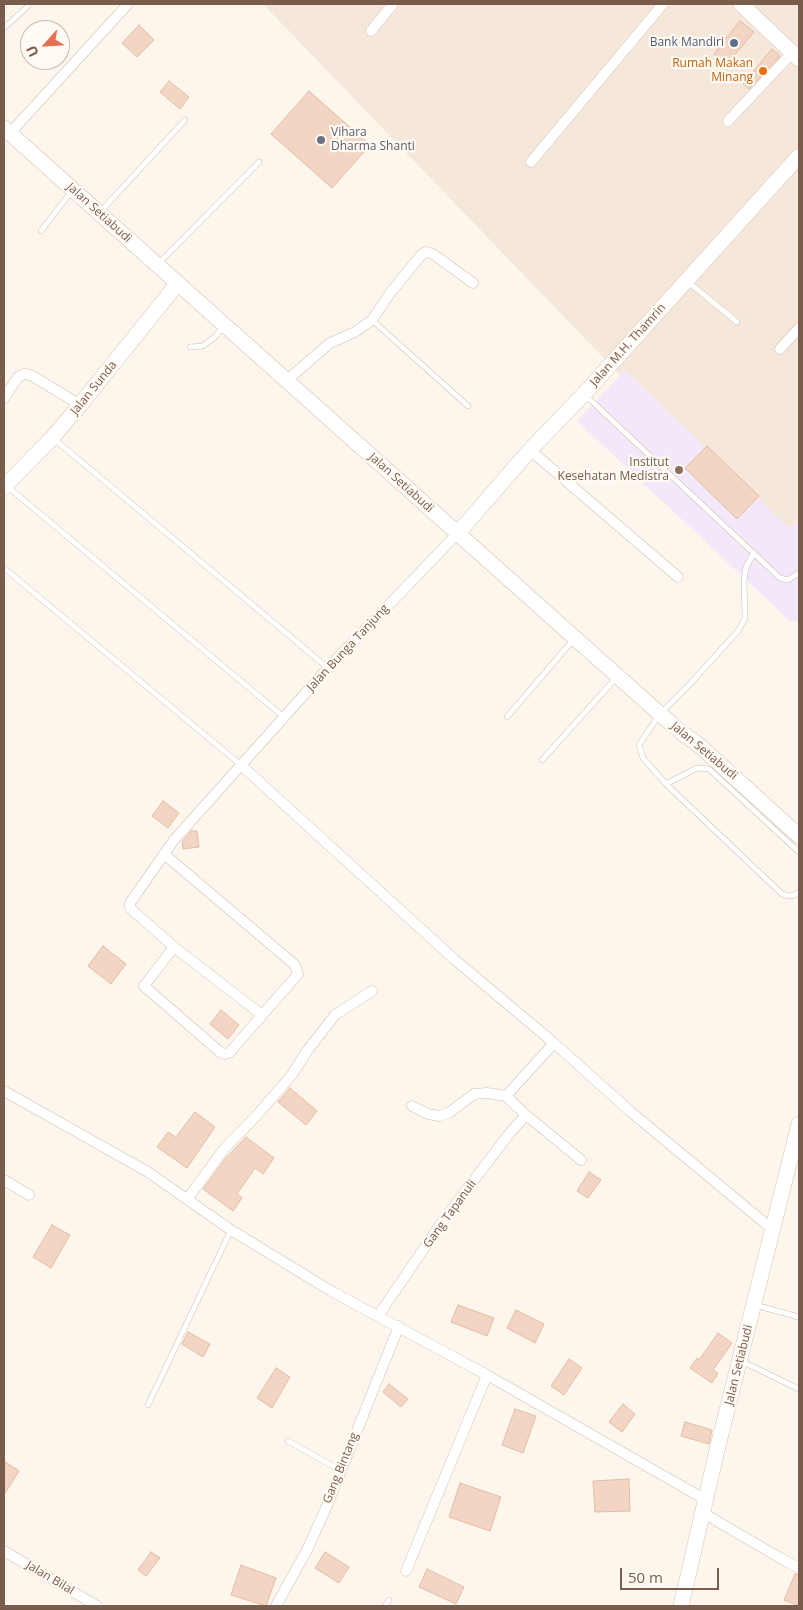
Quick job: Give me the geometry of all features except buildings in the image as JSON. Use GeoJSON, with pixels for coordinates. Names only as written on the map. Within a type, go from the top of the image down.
{"type":"FeatureCollection","features":[{"type":"Feature","properties":{"kind":"street"},"geometry":{"type":"LineString","coordinates":[[7,131],[128,4]]}},
{"type":"Feature","properties":{"kind":"street"},"geometry":{"type":"LineString","coordinates":[[371,31],[393,4]]}},
{"type":"Feature","properties":{"kind":"street"},"geometry":{"type":"LineString","coordinates":[[531,162],[664,4]]}},
{"type":"Feature","properties":{"kind":"street"},"geometry":{"type":"LineString","coordinates":[[728,121],[796,56],[741,4]]}},
{"type":"Feature","properties":{"kind":"street","name":"Jalan Setiabudi"},"geometry":{"type":"LineString","coordinates":[[7,131],[574,638],[660,714],[700,746],[799,836]]}},
{"type":"Feature","properties":{"kind":"street","name":"Jalan M.H. Thamrin"},"geometry":{"type":"LineString","coordinates":[[458,533],[530,450],[584,394],[799,156]]}},
{"type":"Feature","properties":{"kind":"street"},"geometry":{"type":"LineString","coordinates":[[286,381],[324,347],[362,328],[372,320],[391,292],[422,254],[426,252],[433,254],[473,283]]}},
{"type":"Feature","properties":{"kind":"street","name":"Jalan Sunda"},"geometry":{"type":"LineString","coordinates":[[5,486],[52,438],[178,283]]}},
{"type":"Feature","properties":{"kind":"street"},"geometry":{"type":"LineString","coordinates":[[780,349],[799,328]]}},
{"type":"Feature","properties":{"kind":"street"},"geometry":{"type":"LineString","coordinates":[[4,398],[18,377],[24,374],[31,374],[80,405]]}},
{"type":"Feature","properties":{"kind":"street"},"geometry":{"type":"LineString","coordinates":[[530,450],[678,577]]}},
{"type":"Feature","properties":{"kind":"street","name":"Jalan Bunga Tanjung"},"geometry":{"type":"LineString","coordinates":[[174,947],[130,906],[130,902],[174,840],[328,668],[458,533]]}},
{"type":"Feature","properties":{"kind":"street"},"geometry":{"type":"LineString","coordinates":[[241,765],[451,956],[554,1043],[631,1112],[772,1229]]}},
{"type":"Feature","properties":{"kind":"street"},"geometry":{"type":"LineString","coordinates":[[164,854],[295,964],[298,974],[262,1015],[229,1052],[225,1054],[220,1052],[144,986],[174,947],[262,1015]]}},
{"type":"Feature","properties":{"kind":"street"},"geometry":{"type":"LineString","coordinates":[[188,1198],[224,1149],[258,1114],[290,1076],[335,1015],[372,991]]}},
{"type":"Feature","properties":{"kind":"street"},"geometry":{"type":"LineString","coordinates":[[506,1096],[554,1043]]}},
{"type":"Feature","properties":{"kind":"street"},"geometry":{"type":"LineString","coordinates":[[4,1091],[148,1172],[232,1230],[331,1290],[487,1375],[705,1506],[782,1559],[799,1568]]}},
{"type":"Feature","properties":{"kind":"street"},"geometry":{"type":"LineString","coordinates":[[412,1106],[428,1114],[440,1116],[450,1112],[474,1094],[487,1093],[506,1096],[526,1116],[581,1160]]}},
{"type":"Feature","properties":{"kind":"street","name":"Gang Tapanuli"},"geometry":{"type":"LineString","coordinates":[[378,1316],[442,1222],[509,1134],[526,1116]]}},
{"type":"Feature","properties":{"kind":"street","name":"Jalan Setiabudi"},"geometry":{"type":"LineString","coordinates":[[681,1606],[799,1124]]}},
{"type":"Feature","properties":{"kind":"street"},"geometry":{"type":"LineString","coordinates":[[4,1180],[28,1195]]}},
{"type":"Feature","properties":{"kind":"street","name":"Gang Bintang"},"geometry":{"type":"LineString","coordinates":[[276,1606],[307,1550],[326,1508],[399,1326]]}},
{"type":"Feature","properties":{"kind":"street"},"geometry":{"type":"LineString","coordinates":[[406,1571],[487,1375]]}},
{"type":"Feature","properties":{"kind":"street","name":"Jalan Bilal"},"geometry":{"type":"LineString","coordinates":[[5,1554],[97,1606]]}},
{"type":"Feature","properties":{"kind":"lane"},"geometry":{"type":"LineString","coordinates":[[4,28],[28,6]]}},
{"type":"Feature","properties":{"kind":"lane"},"geometry":{"type":"LineString","coordinates":[[99,214],[186,120]]}},
{"type":"Feature","properties":{"kind":"lane"},"geometry":{"type":"LineString","coordinates":[[157,265],[259,162]]}},
{"type":"Feature","properties":{"kind":"lane"},"geometry":{"type":"LineString","coordinates":[[41,231],[73,190]]}},
{"type":"Feature","properties":{"kind":"lane"},"geometry":{"type":"LineString","coordinates":[[686,280],[737,322]]}},
{"type":"Feature","properties":{"kind":"lane"},"geometry":{"type":"LineString","coordinates":[[372,320],[468,406]]}},
{"type":"Feature","properties":{"kind":"lane"},"geometry":{"type":"LineString","coordinates":[[190,347],[203,346],[216,336],[224,325]]}},
{"type":"Feature","properties":{"kind":"lane"},"geometry":{"type":"LineString","coordinates":[[584,394],[784,580],[788,580],[799,573]]}},
{"type":"Feature","properties":{"kind":"lane"},"geometry":{"type":"LineString","coordinates":[[52,438],[328,668]]}},
{"type":"Feature","properties":{"kind":"lane"},"geometry":{"type":"LineString","coordinates":[[5,486],[284,717]]}},
{"type":"Feature","properties":{"kind":"lane"},"geometry":{"type":"LineString","coordinates":[[754,553],[746,567],[744,580],[746,598],[745,618],[738,630],[690,684],[660,714],[639,745],[643,758],[666,784],[782,894],[789,896],[799,892]]}},
{"type":"Feature","properties":{"kind":"lane"},"geometry":{"type":"LineString","coordinates":[[4,568],[241,765]]}},
{"type":"Feature","properties":{"kind":"lane"},"geometry":{"type":"LineString","coordinates":[[507,717],[574,638]]}},
{"type":"Feature","properties":{"kind":"lane"},"geometry":{"type":"LineString","coordinates":[[542,760],[618,676]]}},
{"type":"Feature","properties":{"kind":"lane"},"geometry":{"type":"LineString","coordinates":[[666,784],[697,768],[709,770],[799,852]]}},
{"type":"Feature","properties":{"kind":"lane"},"geometry":{"type":"LineString","coordinates":[[148,1404],[232,1230]]}},
{"type":"Feature","properties":{"kind":"lane"},"geometry":{"type":"LineString","coordinates":[[754,1305],[799,1317]]}},
{"type":"Feature","properties":{"kind":"lane"},"geometry":{"type":"LineString","coordinates":[[740,1361],[799,1388]]}},
{"type":"Feature","properties":{"kind":"lane"},"geometry":{"type":"LineString","coordinates":[[288,1441],[340,1470]]}},
{"type":"Feature","properties":{"kind":"lane"},"geometry":{"type":"LineString","coordinates":[[385,1606],[389,1600]]}},
{"type":"Feature","properties":{"kind":"shaded area"},"geometry":{"type":"Polygon","coordinates":[[[263,4],[799,4],[799,561],[263,4]]]}},
{"type":"Feature","properties":{"kind":"shaded area","name":"Institut Kesehatan Medistra"},"geometry":{"type":"Polygon","coordinates":[[[625,370],[789,528],[799,519],[799,620],[791,622],[577,421],[625,370]]]}},
{"type":"Feature","properties":{"kind":"place","name":"Bank Mandiri"},"geometry":{"type":"Point","coordinates":[734,43]}},
{"type":"Feature","properties":{"kind":"place","name":"Rumah Makan Minang"},"geometry":{"type":"Point","coordinates":[763,71]}},
{"type":"Feature","properties":{"kind":"place","name":"Vihara Dharma Shanti"},"geometry":{"type":"Point","coordinates":[321,140]}},
{"type":"Feature","properties":{"kind":"place","name":"Institut Kesehatan Medistra"},"geometry":{"type":"Point","coordinates":[679,470]}}]}
